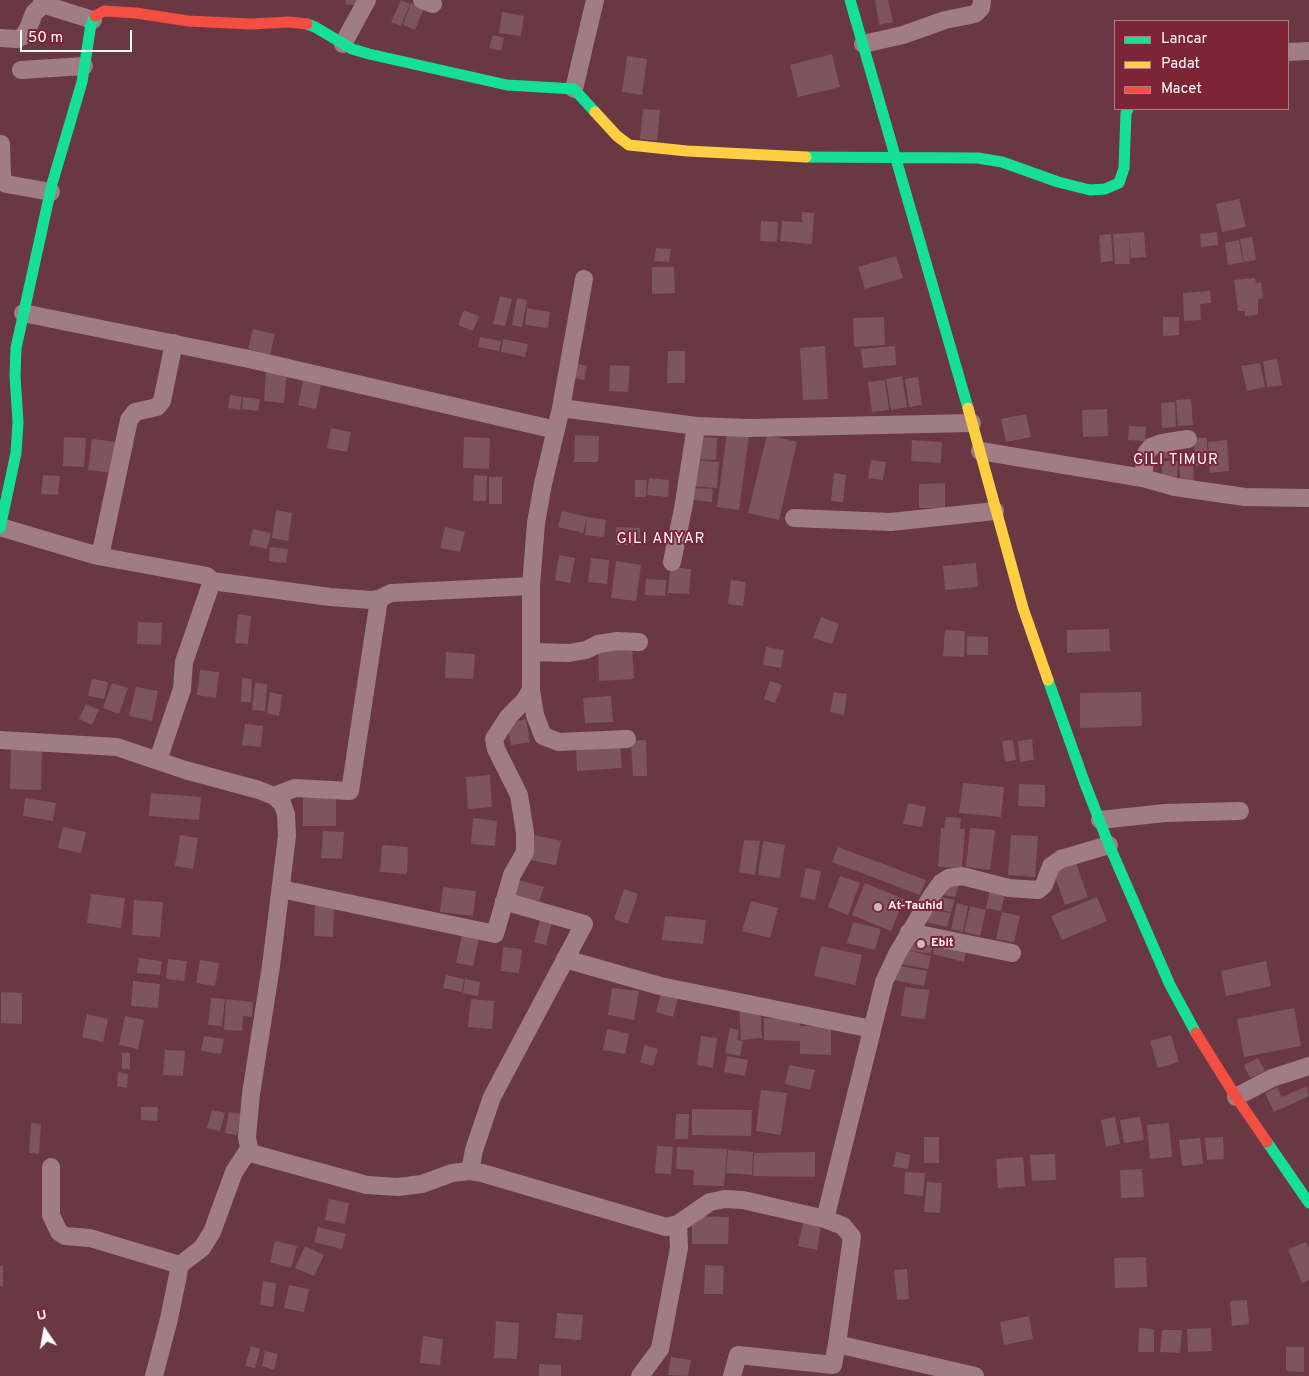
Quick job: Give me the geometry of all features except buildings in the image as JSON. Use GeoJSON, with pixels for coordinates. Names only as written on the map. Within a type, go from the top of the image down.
{"type":"FeatureCollection","features":[{"type":"Feature","properties":{"kind":"main road"},"geometry":{"type":"LineString","coordinates":[[850,0],[1026,617],[1109,844],[1170,985],[1195,1033],[1236,1097],[1309,1202]]}},
{"type":"Feature","properties":{"kind":"main road"},"geometry":{"type":"LineString","coordinates":[[0,527],[16,453],[18,422],[16,348],[23,313],[51,192],[82,82],[93,20],[96,14],[104,11],[138,6],[188,22],[302,23],[315,27],[343,44],[369,54],[493,82],[527,87],[574,89],[616,136],[629,145],[687,151],[807,157],[978,158],[1002,162],[1058,182],[1090,190],[1105,189],[1119,183],[1124,168],[1128,110]]}},
{"type":"Feature","properties":{"kind":"street"},"geometry":{"type":"LineString","coordinates":[[343,44],[367,0]]}},
{"type":"Feature","properties":{"kind":"street"},"geometry":{"type":"LineString","coordinates":[[574,89],[595,0]]}},
{"type":"Feature","properties":{"kind":"street"},"geometry":{"type":"LineString","coordinates":[[863,44],[903,35],[945,20],[975,14],[981,8],[982,0]]}},
{"type":"Feature","properties":{"kind":"street"},"geometry":{"type":"LineString","coordinates":[[0,38],[18,39],[23,36],[34,13],[44,2],[51,7],[93,20]]}},
{"type":"Feature","properties":{"kind":"street"},"geometry":{"type":"LineString","coordinates":[[1289,52],[1309,52]]}},
{"type":"Feature","properties":{"kind":"street"},"geometry":{"type":"LineString","coordinates":[[21,70],[84,66]]}},
{"type":"Feature","properties":{"kind":"street"},"geometry":{"type":"LineString","coordinates":[[1,144],[2,174],[3,181],[6,184],[51,192]]}},
{"type":"Feature","properties":{"kind":"street"},"geometry":{"type":"LineString","coordinates":[[584,279],[556,430],[536,523],[531,586],[531,690],[535,715],[543,736],[559,742],[627,739]]}},
{"type":"Feature","properties":{"kind":"street"},"geometry":{"type":"LineString","coordinates":[[23,313],[259,361],[556,430]]}},
{"type":"Feature","properties":{"kind":"street"},"geometry":{"type":"LineString","coordinates":[[98,556],[102,548],[129,420],[135,412],[157,407],[162,401],[174,343]]}},
{"type":"Feature","properties":{"kind":"street"},"geometry":{"type":"LineString","coordinates":[[560,408],[696,426],[748,428],[972,423]]}},
{"type":"Feature","properties":{"kind":"street"},"geometry":{"type":"LineString","coordinates":[[672,562],[683,509],[696,426]]}},
{"type":"Feature","properties":{"kind":"street"},"geometry":{"type":"LineString","coordinates":[[1143,478],[1146,453],[1151,447],[1162,443],[1188,439]]}},
{"type":"Feature","properties":{"kind":"street"},"geometry":{"type":"LineString","coordinates":[[980,451],[1143,478],[1175,487],[1245,497],[1309,498]]}},
{"type":"Feature","properties":{"kind":"street"},"geometry":{"type":"LineString","coordinates":[[794,518],[891,522],[995,511]]}},
{"type":"Feature","properties":{"kind":"street"},"geometry":{"type":"LineString","coordinates":[[0,527],[98,556],[207,576],[212,581],[330,598],[379,599],[391,592],[531,586]]}},
{"type":"Feature","properties":{"kind":"street"},"geometry":{"type":"LineString","coordinates":[[158,760],[182,690],[184,662],[212,581]]}},
{"type":"Feature","properties":{"kind":"street"},"geometry":{"type":"LineString","coordinates":[[274,796],[295,788],[350,791],[379,599]]}},
{"type":"Feature","properties":{"kind":"street"},"geometry":{"type":"LineString","coordinates":[[531,652],[569,653],[586,650],[598,644],[617,641],[639,642]]}},
{"type":"Feature","properties":{"kind":"street"},"geometry":{"type":"LineString","coordinates":[[281,889],[494,934],[512,875],[525,852],[525,833],[519,795],[496,748],[494,739],[509,716],[525,700],[531,690]]}},
{"type":"Feature","properties":{"kind":"street"},"geometry":{"type":"LineString","coordinates":[[0,740],[117,747],[185,770],[274,796],[282,803],[286,814],[287,836],[271,966],[251,1094],[247,1137],[250,1149],[254,1154],[367,1185],[398,1187],[422,1184],[452,1173],[470,1171],[482,1173],[666,1227],[678,1224],[710,1202],[725,1198],[743,1200],[825,1219],[843,1226],[852,1237],[833,1365],[738,1355],[732,1376]]}},
{"type":"Feature","properties":{"kind":"street"},"geometry":{"type":"LineString","coordinates":[[1100,820],[1165,813],[1240,811]]}},
{"type":"Feature","properties":{"kind":"street"},"geometry":{"type":"LineString","coordinates":[[825,1219],[884,982],[909,932],[941,883],[949,878],[962,876],[1009,888],[1038,890],[1044,885],[1051,866],[1061,859],[1109,844]]}},
{"type":"Feature","properties":{"kind":"street"},"geometry":{"type":"LineString","coordinates":[[470,1171],[474,1150],[492,1097],[584,924],[504,901]]}},
{"type":"Feature","properties":{"kind":"street"},"geometry":{"type":"LineString","coordinates":[[909,932],[1012,953]]}},
{"type":"Feature","properties":{"kind":"street"},"geometry":{"type":"LineString","coordinates":[[565,959],[660,986],[872,1029]]}},
{"type":"Feature","properties":{"kind":"street"},"geometry":{"type":"LineString","coordinates":[[1236,1097],[1272,1078],[1309,1066]]}},
{"type":"Feature","properties":{"kind":"street"},"geometry":{"type":"LineString","coordinates":[[154,1376],[169,1319],[180,1265],[202,1248],[212,1232],[234,1172],[250,1149]]}},
{"type":"Feature","properties":{"kind":"street"},"geometry":{"type":"LineString","coordinates":[[51,1167],[51,1215],[59,1232],[66,1236],[90,1238],[180,1265]]}},
{"type":"Feature","properties":{"kind":"street"},"geometry":{"type":"LineString","coordinates":[[640,1376],[660,1349],[679,1248],[678,1224]]}},
{"type":"Feature","properties":{"kind":"street"},"geometry":{"type":"LineString","coordinates":[[837,1344],[975,1376]]}},
{"type":"Feature","properties":{"kind":"traffic: fast"},"geometry":{"type":"LineString","coordinates":[[850,0],[968,408]]}},
{"type":"Feature","properties":{"kind":"traffic: fast"},"geometry":{"type":"LineString","coordinates":[[0,528],[16,453],[18,422],[15,376],[16,348],[52,184],[82,82],[91,24],[95,16]]}},
{"type":"Feature","properties":{"kind":"traffic: fast"},"geometry":{"type":"LineString","coordinates":[[307,24],[352,49],[369,54],[507,85],[574,89],[595,112]]}},
{"type":"Feature","properties":{"kind":"traffic: fast"},"geometry":{"type":"LineString","coordinates":[[806,157],[978,158],[1002,162],[1058,182],[1090,190],[1105,189],[1119,183],[1124,168],[1128,110]]}},
{"type":"Feature","properties":{"kind":"traffic: fast"},"geometry":{"type":"LineString","coordinates":[[1048,680],[1109,845],[1170,985],[1196,1033]]}},
{"type":"Feature","properties":{"kind":"traffic: fast"},"geometry":{"type":"LineString","coordinates":[[1267,1142],[1309,1203]]}},
{"type":"Feature","properties":{"kind":"traffic: slow"},"geometry":{"type":"LineString","coordinates":[[595,112],[617,136],[629,145],[687,151],[806,157]]}},
{"type":"Feature","properties":{"kind":"traffic: slow"},"geometry":{"type":"LineString","coordinates":[[968,408],[1023,608],[1048,680]]}},
{"type":"Feature","properties":{"kind":"traffic: jam"},"geometry":{"type":"LineString","coordinates":[[95,16],[104,11],[136,13],[188,21],[251,24],[289,22],[307,24]]}},
{"type":"Feature","properties":{"kind":"traffic: jam"},"geometry":{"type":"LineString","coordinates":[[1196,1033],[1267,1142]]}},
{"type":"Feature","properties":{"kind":"place","name":"At-Tauhid"},"geometry":{"type":"Point","coordinates":[878,907]}},
{"type":"Feature","properties":{"kind":"place","name":"Ebit"},"geometry":{"type":"Point","coordinates":[921,944]}},
{"type":"Feature","properties":{"kind":"district","name":"GILI TIMUR"},"geometry":{"type":"Point","coordinates":[1176,461]}},
{"type":"Feature","properties":{"kind":"district","name":"GILI ANYAR"},"geometry":{"type":"Point","coordinates":[661,540]}}]}
